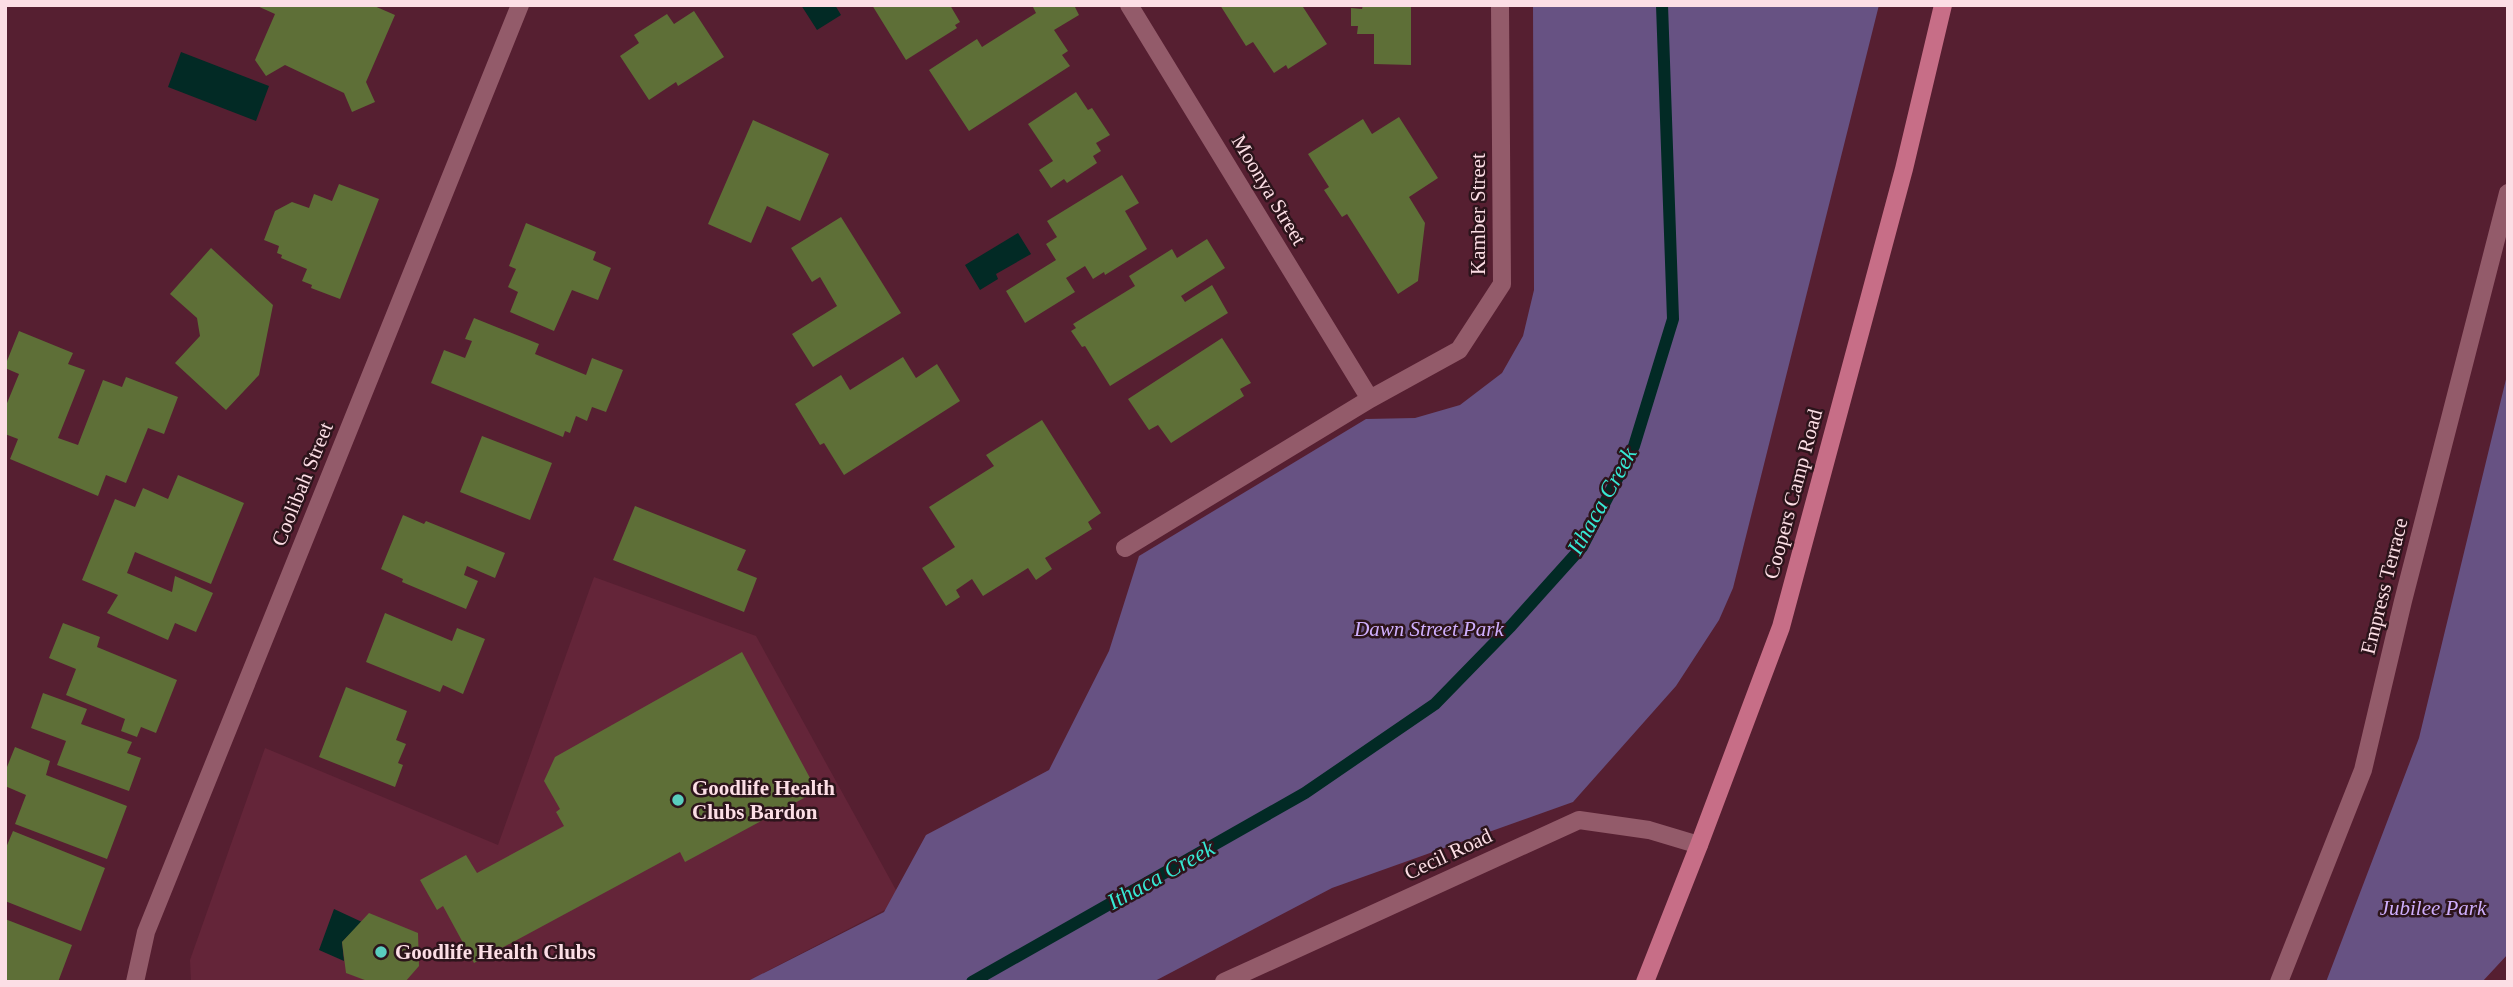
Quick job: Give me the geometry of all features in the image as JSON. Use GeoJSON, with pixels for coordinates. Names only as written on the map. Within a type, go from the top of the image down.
{"type":"FeatureCollection","features":[{"type":"Feature","properties":{"kind":"main road","name":"Coopers Camp Road"},"geometry":{"type":"LineString","coordinates":[[1645,982],[1781,627],[1904,169],[1944,5]]}},
{"type":"Feature","properties":{"kind":"street","name":"Coolibah Street"},"geometry":{"type":"LineString","coordinates":[[135,982],[146,932],[520,5]]}},
{"type":"Feature","properties":{"kind":"street","name":"Moonya Street"},"geometry":{"type":"LineString","coordinates":[[1129,5],[1370,399]]}},
{"type":"Feature","properties":{"kind":"street","name":"Kamber Street"},"geometry":{"type":"LineString","coordinates":[[1125,548],[1370,399],[1459,350],[1502,284],[1500,5]]}},
{"type":"Feature","properties":{"kind":"street","name":"Empress Terrace"},"geometry":{"type":"LineString","coordinates":[[2279,982],[2363,770],[2403,601],[2508,193]]}},
{"type":"Feature","properties":{"kind":"street","name":"Cecil Road"},"geometry":{"type":"LineString","coordinates":[[1224,982],[1579,820],[1649,830],[1699,845]]}},
{"type":"Feature","properties":{"kind":"shaded area"},"geometry":{"type":"Polygon","coordinates":[[[801,5],[835,5],[841,15],[817,30],[801,5]]]}},
{"type":"Feature","properties":{"kind":"shaded area"},"geometry":{"type":"Polygon","coordinates":[[[181,52],[269,86],[256,121],[168,87],[181,52]]]}},
{"type":"Feature","properties":{"kind":"shaded area"},"geometry":{"type":"Polygon","coordinates":[[[1018,233],[1031,254],[996,274],[998,279],[980,290],[965,265],[1018,233]]]}},
{"type":"Feature","properties":{"kind":"shaded area"},"geometry":{"type":"Polygon","coordinates":[[[594,577],[756,636],[902,901],[746,982],[191,982],[190,960],[265,748],[498,845],[594,577]]]}},
{"type":"Feature","properties":{"kind":"shaded area"},"geometry":{"type":"Polygon","coordinates":[[[334,909],[362,922],[342,942],[344,961],[319,950],[334,909]]]}},
{"type":"Feature","properties":{"kind":"green space","name":"Dawn Street Park"},"geometry":{"type":"Polygon","coordinates":[[[1533,5],[1879,5],[1733,588],[1719,620],[1676,686],[1573,802],[1332,888],[1153,982],[746,982],[884,912],[926,835],[1049,770],[1109,651],[1139,556],[1366,419],[1415,418],[1460,405],[1502,373],[1523,336],[1534,290],[1533,5]]]}},
{"type":"Feature","properties":{"kind":"green space","name":"Jubilee Park"},"geometry":{"type":"Polygon","coordinates":[[[2508,371],[2508,954],[2482,982],[2326,982],[2419,738],[2508,371]]]}},
{"type":"Feature","properties":{"kind":"building"},"geometry":{"type":"Polygon","coordinates":[[[255,5],[372,5],[395,15],[366,82],[375,102],[352,112],[344,93],[285,65],[266,76],[255,60],[275,14],[255,5]]]}},
{"type":"Feature","properties":{"kind":"building"},"geometry":{"type":"Polygon","coordinates":[[[872,5],[950,5],[960,22],[955,25],[957,28],[906,60],[872,5]]]}},
{"type":"Feature","properties":{"kind":"building"},"geometry":{"type":"Polygon","coordinates":[[[1074,5],[1079,15],[1054,30],[1068,51],[1062,55],[1070,66],[969,131],[929,70],[977,39],[982,47],[1036,13],[1033,7],[1074,5]]]}},
{"type":"Feature","properties":{"kind":"building"},"geometry":{"type":"Polygon","coordinates":[[[1220,5],[1307,5],[1303,7],[1327,44],[1288,69],[1286,65],[1274,73],[1253,42],[1246,46],[1220,5]]]}},
{"type":"Feature","properties":{"kind":"building"},"geometry":{"type":"Polygon","coordinates":[[[1363,5],[1411,5],[1411,65],[1374,64],[1374,34],[1357,34],[1358,26],[1351,26],[1351,8],[1362,9],[1363,5]]]}},
{"type":"Feature","properties":{"kind":"building"},"geometry":{"type":"Polygon","coordinates":[[[694,11],[724,57],[678,86],[676,82],[649,100],[620,56],[639,43],[634,35],[667,14],[674,24],[694,11]]]}},
{"type":"Feature","properties":{"kind":"building"},"geometry":{"type":"Polygon","coordinates":[[[1076,92],[1088,110],[1092,108],[1110,135],[1096,143],[1101,151],[1093,156],[1097,163],[1067,183],[1064,179],[1051,188],[1039,170],[1053,161],[1028,124],[1076,92]]]}},
{"type":"Feature","properties":{"kind":"building"},"geometry":{"type":"Polygon","coordinates":[[[1399,117],[1438,178],[1409,197],[1425,223],[1418,281],[1398,294],[1347,214],[1342,217],[1324,190],[1329,187],[1308,154],[1363,119],[1372,134],[1399,117]]]}},
{"type":"Feature","properties":{"kind":"building"},"geometry":{"type":"Polygon","coordinates":[[[753,120],[829,154],[800,221],[767,206],[751,243],[708,224],[753,120]]]}},
{"type":"Feature","properties":{"kind":"building"},"geometry":{"type":"Polygon","coordinates":[[[1122,175],[1139,203],[1125,211],[1147,249],[1105,275],[1104,272],[1093,279],[1085,266],[1066,278],[1075,292],[1025,323],[1006,291],[1056,260],[1046,244],[1057,237],[1047,221],[1122,175]]]}},
{"type":"Feature","properties":{"kind":"building"},"geometry":{"type":"Polygon","coordinates":[[[339,184],[379,199],[340,299],[311,288],[312,285],[302,281],[307,269],[281,258],[282,255],[277,253],[279,246],[264,240],[275,211],[292,202],[309,208],[314,194],[332,201],[339,184]]]}},
{"type":"Feature","properties":{"kind":"building"},"geometry":{"type":"Polygon","coordinates":[[[841,217],[901,313],[813,367],[792,334],[837,306],[820,277],[812,282],[791,248],[841,217]]]}},
{"type":"Feature","properties":{"kind":"building"},"geometry":{"type":"Polygon","coordinates":[[[526,223],[596,252],[593,260],[611,268],[598,300],[572,290],[554,331],[510,312],[518,292],[508,287],[516,269],[509,266],[526,223]]]}},
{"type":"Feature","properties":{"kind":"building"},"geometry":{"type":"Polygon","coordinates":[[[1207,239],[1225,268],[1181,296],[1185,302],[1212,285],[1228,313],[1110,386],[1085,346],[1082,347],[1071,331],[1076,328],[1073,324],[1135,286],[1129,276],[1172,249],[1177,258],[1207,239]]]}},
{"type":"Feature","properties":{"kind":"building"},"geometry":{"type":"Polygon","coordinates":[[[211,248],[273,305],[259,375],[226,410],[175,363],[200,336],[197,318],[170,294],[211,248]]]}},
{"type":"Feature","properties":{"kind":"building"},"geometry":{"type":"Polygon","coordinates":[[[474,318],[539,344],[535,354],[586,375],[592,358],[623,370],[606,412],[592,407],[587,421],[576,416],[570,433],[565,431],[563,437],[431,383],[444,350],[465,358],[472,341],[465,339],[474,318]]]}},
{"type":"Feature","properties":{"kind":"building"},"geometry":{"type":"Polygon","coordinates":[[[19,331],[73,353],[68,364],[85,370],[58,438],[78,445],[103,380],[122,387],[126,377],[178,397],[164,434],[148,428],[126,483],[106,475],[98,496],[10,459],[18,439],[5,434],[5,408],[19,374],[5,366],[19,331]]]}},
{"type":"Feature","properties":{"kind":"building"},"geometry":{"type":"Polygon","coordinates":[[[1222,338],[1251,383],[1240,389],[1244,396],[1171,443],[1158,425],[1149,430],[1128,399],[1222,338]]]}},
{"type":"Feature","properties":{"kind":"building"},"geometry":{"type":"Polygon","coordinates":[[[903,357],[916,378],[937,364],[960,401],[844,475],[824,443],[820,445],[795,404],[841,375],[850,390],[903,357]]]}},
{"type":"Feature","properties":{"kind":"building"},"geometry":{"type":"Polygon","coordinates":[[[1042,420],[1101,513],[1088,522],[1092,529],[1045,558],[1052,569],[1036,580],[1028,568],[983,596],[972,579],[956,590],[960,597],[946,606],[922,568],[955,547],[929,507],[994,466],[986,455],[1042,420]]]}},
{"type":"Feature","properties":{"kind":"building"},"geometry":{"type":"Polygon","coordinates":[[[482,436],[552,463],[530,520],[460,492],[482,436]]]}},
{"type":"Feature","properties":{"kind":"building"},"geometry":{"type":"Polygon","coordinates":[[[178,475],[244,503],[211,584],[135,552],[127,573],[172,592],[175,576],[213,593],[196,632],[175,623],[168,640],[107,613],[118,595],[82,580],[115,499],[135,507],[143,488],[168,499],[178,475]]]}},
{"type":"Feature","properties":{"kind":"building"},"geometry":{"type":"Polygon","coordinates":[[[635,506],[746,550],[737,570],[757,578],[744,612],[613,560],[635,506]]]}},
{"type":"Feature","properties":{"kind":"building"},"geometry":{"type":"Polygon","coordinates":[[[403,515],[424,524],[426,521],[505,553],[495,578],[467,566],[464,575],[478,581],[466,609],[402,582],[403,579],[381,569],[403,515]]]}},
{"type":"Feature","properties":{"kind":"building"},"geometry":{"type":"Polygon","coordinates":[[[385,613],[452,641],[457,628],[485,639],[463,694],[443,685],[440,692],[366,662],[385,613]]]}},
{"type":"Feature","properties":{"kind":"building"},"geometry":{"type":"Polygon","coordinates":[[[63,623],[100,637],[97,647],[177,680],[156,733],[141,727],[137,737],[121,731],[125,719],[66,695],[76,669],[49,658],[63,623]]]}},
{"type":"Feature","properties":{"kind":"building","name":"Goodlife Health Clubs Bardon"},"geometry":{"type":"Polygon","coordinates":[[[742,652],[817,791],[685,862],[680,852],[474,963],[443,906],[437,910],[420,880],[466,855],[477,873],[564,826],[556,812],[560,809],[544,781],[555,757],[742,652]]]}},
{"type":"Feature","properties":{"kind":"building"},"geometry":{"type":"Polygon","coordinates":[[[346,687],[407,711],[396,740],[406,744],[398,763],[403,765],[395,787],[319,757],[346,687]]]}},
{"type":"Feature","properties":{"kind":"building"},"geometry":{"type":"Polygon","coordinates":[[[43,693],[87,709],[81,724],[132,742],[127,753],[141,758],[129,791],[57,765],[66,741],[31,728],[43,693]]]}},
{"type":"Feature","properties":{"kind":"building"},"geometry":{"type":"Polygon","coordinates":[[[15,747],[50,761],[46,775],[127,806],[107,859],[15,824],[26,795],[5,786],[5,772],[15,747]]]}},
{"type":"Feature","properties":{"kind":"building"},"geometry":{"type":"Polygon","coordinates":[[[13,831],[105,868],[81,931],[5,901],[5,850],[13,831]]]}},
{"type":"Feature","properties":{"kind":"building","name":"Goodlife Health Clubs"},"geometry":{"type":"Polygon","coordinates":[[[369,913],[418,933],[419,966],[405,982],[370,982],[346,973],[342,942],[369,913]]]}},
{"type":"Feature","properties":{"kind":"building"},"geometry":{"type":"Polygon","coordinates":[[[5,919],[72,945],[58,982],[5,982],[5,919]]]}},
{"type":"Feature","properties":{"kind":"waterway","name":"Ithaca Creek"},"geometry":{"type":"LineString","coordinates":[[972,982],[1305,793],[1435,704],[1511,626],[1582,547],[1634,446],[1673,319],[1662,5]]}},
{"type":"Feature","properties":{"kind":"place","name":"Goodlife Health Clubs Bardon"},"geometry":{"type":"Point","coordinates":[678,800]}},
{"type":"Feature","properties":{"kind":"place","name":"Goodlife Health Clubs"},"geometry":{"type":"Point","coordinates":[381,952]}}]}
